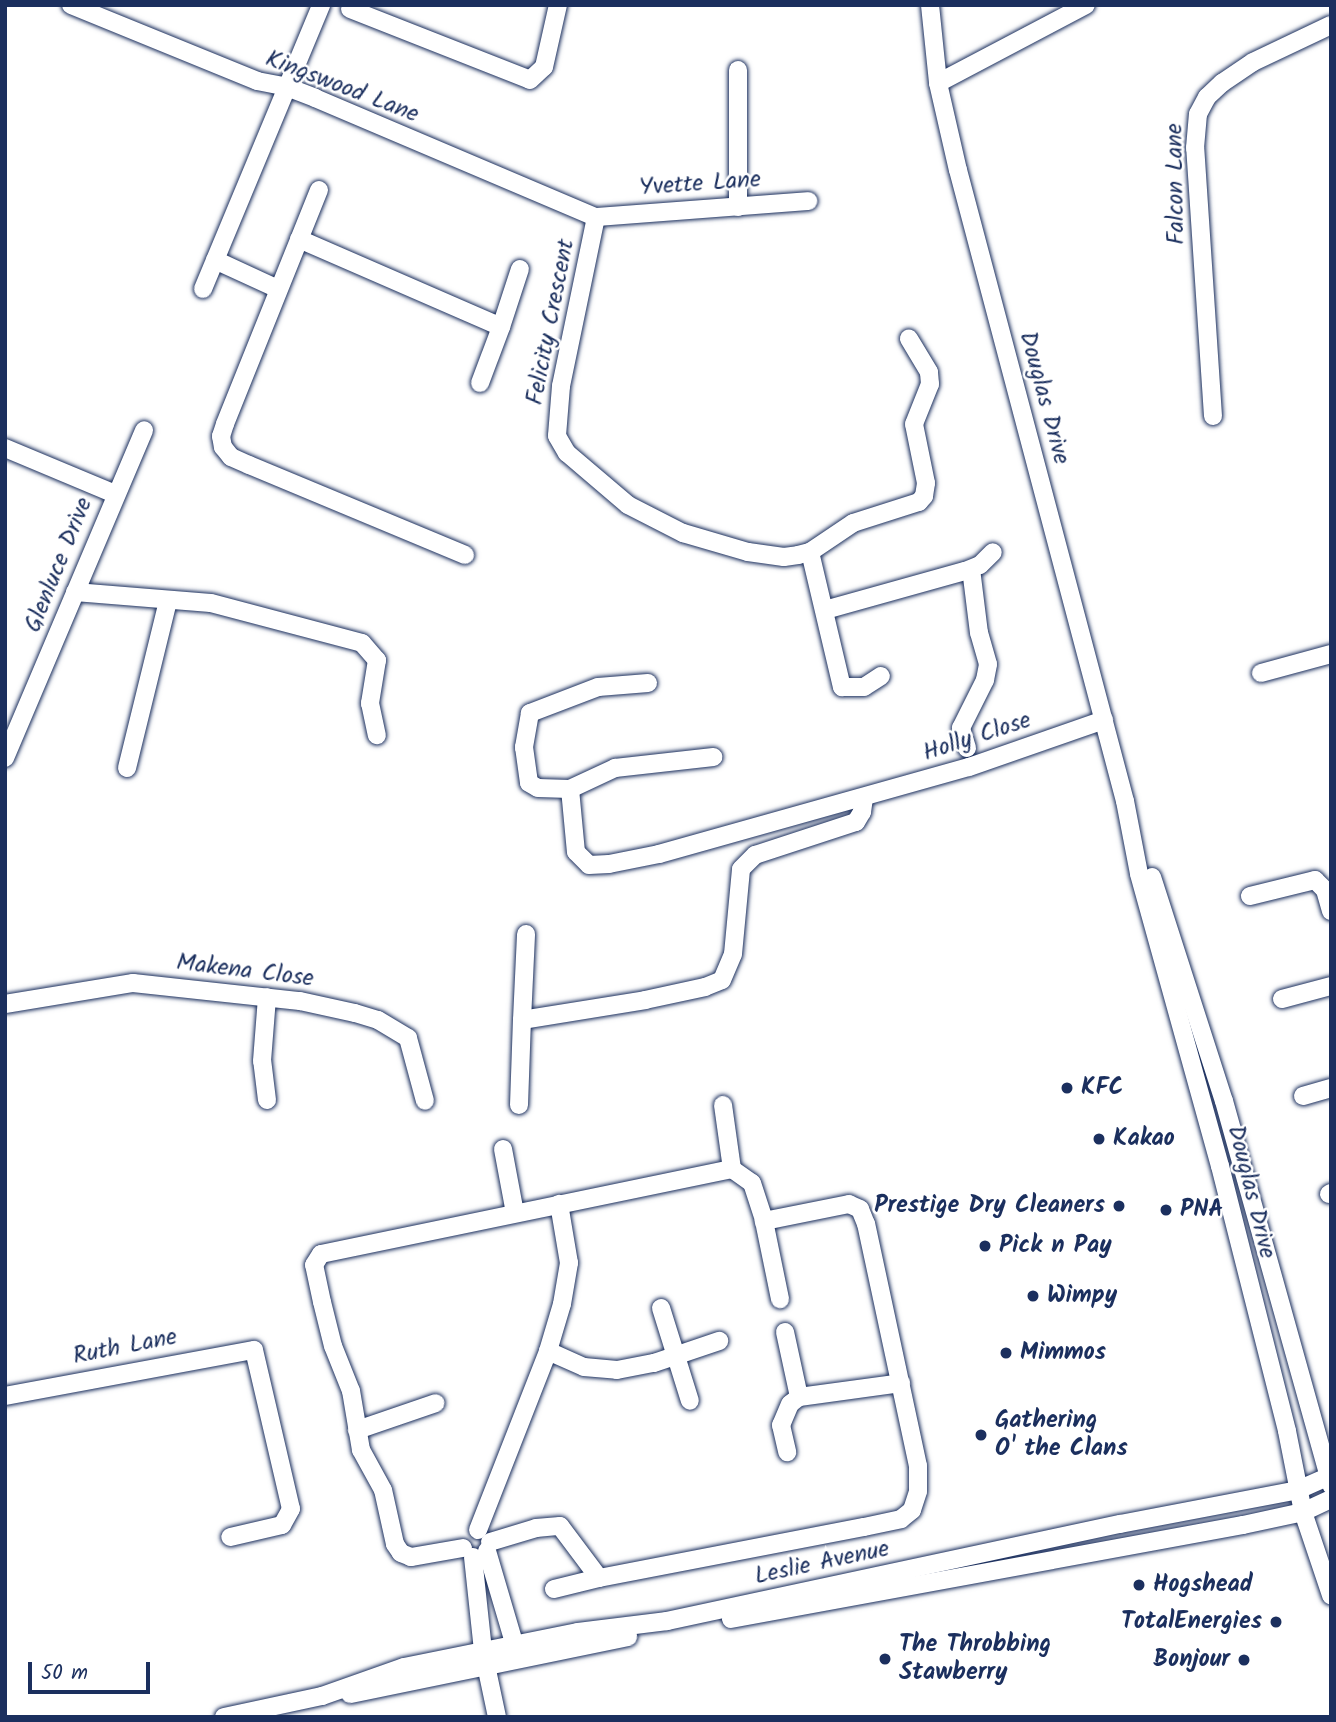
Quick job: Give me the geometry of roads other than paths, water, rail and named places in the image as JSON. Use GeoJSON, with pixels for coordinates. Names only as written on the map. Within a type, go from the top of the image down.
{"type":"FeatureCollection","features":[{"type":"Feature","properties":{"kind":"street","name":"Kingswood Lane"},"geometry":{"type":"LineString","coordinates":[[71,5],[257,81],[287,87],[596,217]]}},
{"type":"Feature","properties":{"kind":"street"},"geometry":{"type":"LineString","coordinates":[[203,289],[321,5]]}},
{"type":"Feature","properties":{"kind":"street"},"geometry":{"type":"LineString","coordinates":[[350,9],[530,80],[544,68],[558,5]]}},
{"type":"Feature","properties":{"kind":"street","name":"Douglas Drive"},"geometry":{"type":"LineString","coordinates":[[930,5],[938,83],[1125,801],[1139,874],[1220,1166],[1287,1431],[1303,1512],[1331,1595]]}},
{"type":"Feature","properties":{"kind":"street"},"geometry":{"type":"LineString","coordinates":[[938,83],[1086,5]]}},
{"type":"Feature","properties":{"kind":"street","name":"Falcon Lane"},"geometry":{"type":"LineString","coordinates":[[1213,416],[1195,148],[1198,114],[1208,97],[1222,83],[1253,62],[1331,25]]}},
{"type":"Feature","properties":{"kind":"street"},"geometry":{"type":"LineString","coordinates":[[738,70],[738,207]]}},
{"type":"Feature","properties":{"kind":"street"},"geometry":{"type":"LineString","coordinates":[[319,190],[221,436],[226,452],[248,465],[464,555]]}},
{"type":"Feature","properties":{"kind":"street","name":"Yvette Lane"},"geometry":{"type":"LineString","coordinates":[[596,217],[808,201]]}},
{"type":"Feature","properties":{"kind":"street","name":"Felicity Crescent"},"geometry":{"type":"LineString","coordinates":[[596,217],[561,386],[557,436],[567,453],[628,505],[663,525],[713,543],[769,556],[784,557],[810,552]]}},
{"type":"Feature","properties":{"kind":"street"},"geometry":{"type":"LineString","coordinates":[[299,239],[502,327]]}},
{"type":"Feature","properties":{"kind":"street"},"geometry":{"type":"LineString","coordinates":[[215,260],[278,289]]}},
{"type":"Feature","properties":{"kind":"street"},"geometry":{"type":"LineString","coordinates":[[480,383],[502,327],[520,269]]}},
{"type":"Feature","properties":{"kind":"street"},"geometry":{"type":"LineString","coordinates":[[880,676],[864,687],[842,687],[810,552],[853,523],[919,502],[924,496],[926,483],[914,424],[930,384],[929,372],[909,339]]}},
{"type":"Feature","properties":{"kind":"street","name":"Glenluce Drive"},"geometry":{"type":"LineString","coordinates":[[5,758],[144,430]]}},
{"type":"Feature","properties":{"kind":"street"},"geometry":{"type":"LineString","coordinates":[[5,448],[115,495]]}},
{"type":"Feature","properties":{"kind":"street"},"geometry":{"type":"LineString","coordinates":[[825,610],[971,569],[993,552]]}},
{"type":"Feature","properties":{"kind":"street"},"geometry":{"type":"LineString","coordinates":[[967,748],[961,728],[985,680],[988,664],[979,633],[971,569]]}},
{"type":"Feature","properties":{"kind":"street"},"geometry":{"type":"LineString","coordinates":[[75,592],[211,603],[362,643],[373,653],[378,664],[370,703],[377,735]]}},
{"type":"Feature","properties":{"kind":"street"},"geometry":{"type":"LineString","coordinates":[[127,768],[168,601]]}},
{"type":"Feature","properties":{"kind":"street"},"geometry":{"type":"LineString","coordinates":[[1261,673],[1331,654]]}},
{"type":"Feature","properties":{"kind":"street"},"geometry":{"type":"LineString","coordinates":[[648,683],[598,687],[530,713],[524,747],[528,783],[538,788],[570,789],[615,768],[713,757]]}},
{"type":"Feature","properties":{"kind":"street","name":"Holly Close"},"geometry":{"type":"LineString","coordinates":[[570,789],[576,852],[585,863],[594,866],[631,861],[969,767],[1104,720]]}},
{"type":"Feature","properties":{"kind":"street"},"geometry":{"type":"LineString","coordinates":[[522,1020],[645,1000],[705,987],[722,980],[733,954],[738,878],[746,863],[770,849],[848,826],[859,817],[864,797]]}},
{"type":"Feature","properties":{"kind":"street","name":"Douglas Drive"},"geometry":{"type":"LineString","coordinates":[[1125,801],[1224,1101],[1324,1444],[1330,1479]]}},
{"type":"Feature","properties":{"kind":"street"},"geometry":{"type":"LineString","coordinates":[[1250,896],[1323,878],[1331,911]]}},
{"type":"Feature","properties":{"kind":"street"},"geometry":{"type":"LineString","coordinates":[[519,1105],[526,934]]}},
{"type":"Feature","properties":{"kind":"street","name":"Makena Close"},"geometry":{"type":"LineString","coordinates":[[5,1004],[133,983],[267,997],[355,1013],[398,1029],[412,1045],[425,1101]]}},
{"type":"Feature","properties":{"kind":"street"},"geometry":{"type":"LineString","coordinates":[[1282,999],[1331,986]]}},
{"type":"Feature","properties":{"kind":"street"},"geometry":{"type":"LineString","coordinates":[[267,997],[262,1061],[267,1100]]}},
{"type":"Feature","properties":{"kind":"street"},"geometry":{"type":"LineString","coordinates":[[1303,1096],[1331,1088]]}},
{"type":"Feature","properties":{"kind":"street"},"geometry":{"type":"LineString","coordinates":[[723,1105],[732,1169]]}},
{"type":"Feature","properties":{"kind":"street"},"geometry":{"type":"LineString","coordinates":[[503,1149],[515,1213]]}},
{"type":"Feature","properties":{"kind":"street"},"geometry":{"type":"LineString","coordinates":[[599,1578],[561,1526],[536,1528],[432,1556],[411,1557],[401,1553],[395,1544],[383,1490],[363,1456],[351,1391],[333,1346],[321,1302],[314,1265],[317,1257],[343,1247],[732,1169],[752,1183],[764,1221],[780,1299]]}},
{"type":"Feature","properties":{"kind":"street"},"geometry":{"type":"LineString","coordinates":[[554,1590],[599,1578],[864,1527],[907,1515],[915,1505],[919,1477],[866,1224],[858,1206],[849,1204],[764,1221]]}},
{"type":"Feature","properties":{"kind":"street"},"geometry":{"type":"LineString","coordinates":[[497,1717],[485,1659],[478,1545],[548,1351],[569,1270],[559,1205]]}},
{"type":"Feature","properties":{"kind":"street"},"geometry":{"type":"LineString","coordinates":[[662,1308],[690,1401]]}},
{"type":"Feature","properties":{"kind":"street"},"geometry":{"type":"LineString","coordinates":[[785,1332],[799,1397]]}},
{"type":"Feature","properties":{"kind":"street"},"geometry":{"type":"LineString","coordinates":[[548,1351],[584,1367],[606,1370],[631,1368],[719,1341]]}},
{"type":"Feature","properties":{"kind":"street","name":"Ruth Lane"},"geometry":{"type":"LineString","coordinates":[[5,1396],[254,1350],[291,1509],[282,1525],[230,1537]]}},
{"type":"Feature","properties":{"kind":"street"},"geometry":{"type":"LineString","coordinates":[[787,1452],[781,1425],[790,1404],[799,1397],[901,1383]]}},
{"type":"Feature","properties":{"kind":"street"},"geometry":{"type":"LineString","coordinates":[[357,1430],[436,1404]]}},
{"type":"Feature","properties":{"kind":"street","name":"Leslie Avenue"},"geometry":{"type":"LineString","coordinates":[[517,1652],[578,1632],[667,1621],[1120,1524],[1298,1490],[1330,1479]]}},
{"type":"Feature","properties":{"kind":"street","name":"Leslie Avenue"},"geometry":{"type":"LineString","coordinates":[[224,1717],[322,1696],[344,1695],[517,1652],[1303,1512],[1331,1499]]}},
{"type":"Feature","properties":{"kind":"street"},"geometry":{"type":"LineString","coordinates":[[478,1545],[517,1652]]}},
{"type":"Feature","properties":{"kind":"place","name":"KFC"},"geometry":{"type":"Point","coordinates":[1067,1088]}},
{"type":"Feature","properties":{"kind":"place","name":"Kakao"},"geometry":{"type":"Point","coordinates":[1099,1139]}},
{"type":"Feature","properties":{"kind":"place","name":"Prestige Dry Cleaners"},"geometry":{"type":"Point","coordinates":[1119,1206]}},
{"type":"Feature","properties":{"kind":"place","name":"PNA"},"geometry":{"type":"Point","coordinates":[1166,1210]}},
{"type":"Feature","properties":{"kind":"place","name":"Pick n Pay"},"geometry":{"type":"Point","coordinates":[985,1246]}},
{"type":"Feature","properties":{"kind":"place","name":"Wimpy"},"geometry":{"type":"Point","coordinates":[1033,1296]}},
{"type":"Feature","properties":{"kind":"place","name":"Mimmos"},"geometry":{"type":"Point","coordinates":[1006,1353]}},
{"type":"Feature","properties":{"kind":"place","name":"Gathering O' the Clans"},"geometry":{"type":"Point","coordinates":[981,1435]}},
{"type":"Feature","properties":{"kind":"place","name":"Hogshead"},"geometry":{"type":"Point","coordinates":[1139,1585]}},
{"type":"Feature","properties":{"kind":"place","name":"TotalEnergies"},"geometry":{"type":"Point","coordinates":[1276,1622]}},
{"type":"Feature","properties":{"kind":"place","name":"The Throbbing Stawberry"},"geometry":{"type":"Point","coordinates":[885,1659]}},
{"type":"Feature","properties":{"kind":"place","name":"Bonjour"},"geometry":{"type":"Point","coordinates":[1244,1660]}}]}
